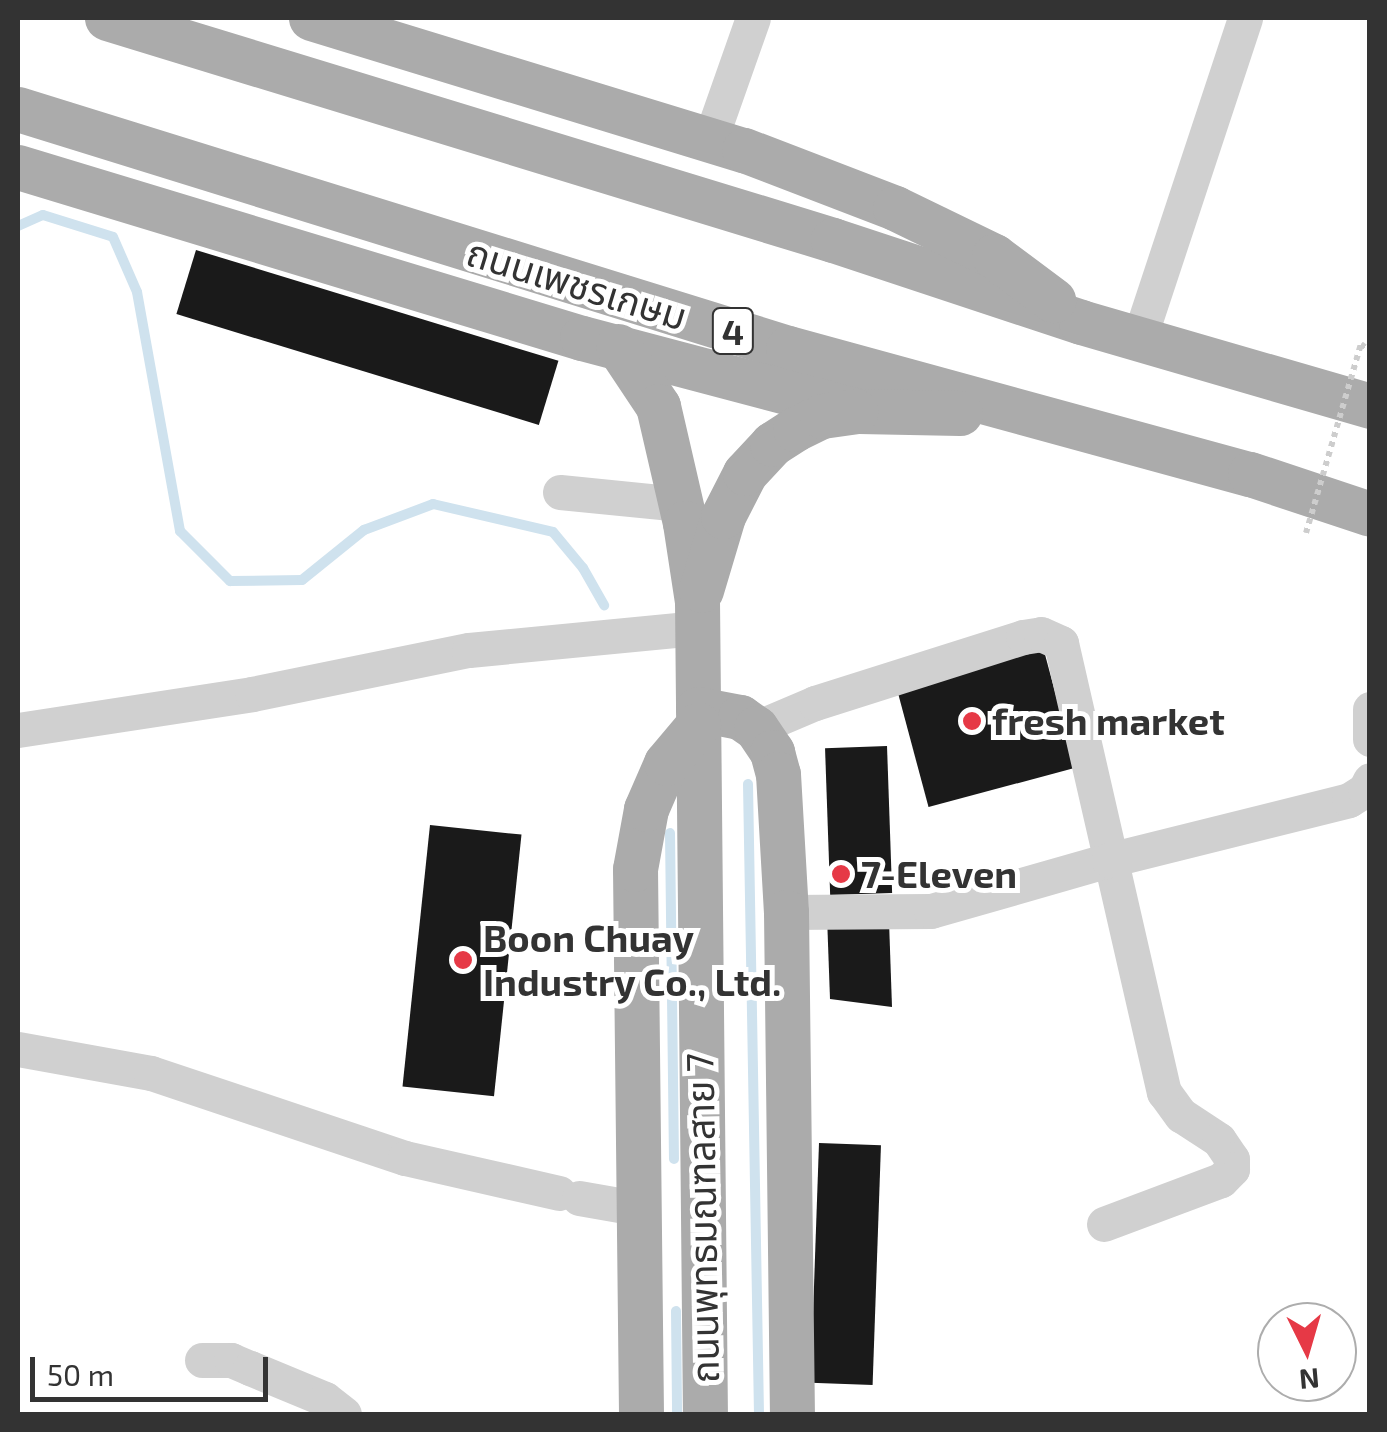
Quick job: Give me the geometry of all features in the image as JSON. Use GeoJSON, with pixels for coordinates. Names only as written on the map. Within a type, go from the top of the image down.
{"type":"FeatureCollection","features":[{"type":"Feature","properties":{"kind":"main road"},"geometry":{"type":"LineString","coordinates":[[311,18],[695,135],[895,208],[994,256],[1081,322]]}},
{"type":"Feature","properties":{"kind":"main road"},"geometry":{"type":"LineString","coordinates":[[126,23],[427,114],[1081,322],[1370,406]]}},
{"type":"Feature","properties":{"kind":"main road","name":"ถนนเพชรเกษม"},"geometry":{"type":"LineString","coordinates":[[18,109],[362,219],[788,348],[1250,474],[1370,514]]}},
{"type":"Feature","properties":{"kind":"main road"},"geometry":{"type":"LineString","coordinates":[[427,114],[611,138],[695,135]]}},
{"type":"Feature","properties":{"kind":"main road"},"geometry":{"type":"LineString","coordinates":[[18,167],[600,342],[859,411],[1032,414]]}},
{"type":"Feature","properties":{"kind":"main road"},"geometry":{"type":"LineString","coordinates":[[362,219],[600,342]]}},
{"type":"Feature","properties":{"kind":"main road","name":"ถนนพุทธมณฑลสาย 7"},"geometry":{"type":"LineString","coordinates":[[600,342],[658,406],[681,504],[698,615],[706,1414]]}},
{"type":"Feature","properties":{"kind":"main road","name":"ถนนพุทธมณฑลสาย 7"},"geometry":{"type":"LineString","coordinates":[[698,615],[723,516],[746,473],[772,444],[796,429],[822,416],[859,411]]}},
{"type":"Feature","properties":{"kind":"main road"},"geometry":{"type":"LineString","coordinates":[[640,1414],[634,869],[646,809],[666,763],[698,717],[740,717],[756,728],[772,752],[778,774],[786,912],[792,1414]]}},
{"type":"Feature","properties":{"kind":"main road"},"geometry":{"type":"LineString","coordinates":[[636,1225],[702,1243]]}},
{"type":"Feature","properties":{"kind":"street"},"geometry":{"type":"LineString","coordinates":[[1140,339],[1245,18]]}},
{"type":"Feature","properties":{"kind":"street"},"geometry":{"type":"LineString","coordinates":[[695,135],[746,19]]}},
{"type":"Feature","properties":{"kind":"street"},"geometry":{"type":"LineString","coordinates":[[560,492],[681,504]]}},
{"type":"Feature","properties":{"kind":"street"},"geometry":{"type":"LineString","coordinates":[[18,730],[252,694],[469,650],[625,634],[698,615]]}},
{"type":"Feature","properties":{"kind":"street"},"geometry":{"type":"LineString","coordinates":[[756,728],[815,703],[1024,637],[1054,637],[1061,642],[1164,1092],[1181,1115],[1219,1140],[1232,1159],[1232,1169],[1221,1180],[1104,1224]]}},
{"type":"Feature","properties":{"kind":"street"},"geometry":{"type":"LineString","coordinates":[[1370,708],[1370,739]]}},
{"type":"Feature","properties":{"kind":"street"},"geometry":{"type":"LineString","coordinates":[[786,912],[915,914],[1349,800],[1365,790],[1370,780]]}},
{"type":"Feature","properties":{"kind":"street"},"geometry":{"type":"LineString","coordinates":[[18,1049],[151,1073],[406,1158],[569,1196],[636,1225]]}},
{"type":"Feature","properties":{"kind":"street"},"geometry":{"type":"LineString","coordinates":[[202,1360],[231,1360],[325,1399],[344,1414]]}},
{"type":"Feature","properties":{"kind":"path"},"geometry":{"type":"LineString","coordinates":[[1306,532],[1360,344],[1370,351]]}},
{"type":"Feature","properties":{"kind":"building"},"geometry":{"type":"Polygon","coordinates":[[[196,250],[558,361],[539,425],[176,314],[196,250]]]}},
{"type":"Feature","properties":{"kind":"building"},"geometry":{"type":"Polygon","coordinates":[[[1043,647],[1075,768],[929,807],[896,686],[1043,647]]]}},
{"type":"Feature","properties":{"kind":"building"},"geometry":{"type":"Polygon","coordinates":[[[887,746],[892,893],[830,895],[825,748],[887,746]]]}},
{"type":"Feature","properties":{"kind":"building","name":"Boon Chuay Industry Co., Ltd."},"geometry":{"type":"Polygon","coordinates":[[[430,825],[521,835],[494,1096],[403,1087],[430,825]]]}},
{"type":"Feature","properties":{"kind":"building"},"geometry":{"type":"Polygon","coordinates":[[[827,916],[889,921],[892,1007],[830,999],[827,916]]]}},
{"type":"Feature","properties":{"kind":"building"},"geometry":{"type":"Polygon","coordinates":[[[819,1143],[881,1145],[873,1385],[811,1383],[819,1143]]]}},
{"type":"Feature","properties":{"kind":"waterway"},"geometry":{"type":"LineString","coordinates":[[18,226],[43,215],[113,237],[137,292],[180,531],[230,581],[302,580],[364,530],[433,504],[553,532],[583,568],[604,605]]}},
{"type":"Feature","properties":{"kind":"waterway"},"geometry":{"type":"LineString","coordinates":[[748,784],[759,1414]]}},
{"type":"Feature","properties":{"kind":"waterway"},"geometry":{"type":"LineString","coordinates":[[670,833],[674,1159]]}},
{"type":"Feature","properties":{"kind":"waterway"},"geometry":{"type":"LineString","coordinates":[[676,1311],[677,1414]]}},
{"type":"Feature","properties":{"kind":"place","name":"fresh market"},"geometry":{"type":"Point","coordinates":[972,721]}},
{"type":"Feature","properties":{"kind":"place","name":"7-Eleven"},"geometry":{"type":"Point","coordinates":[841,874]}},
{"type":"Feature","properties":{"kind":"place","name":"Boon Chuay Industry Co., Ltd."},"geometry":{"type":"Point","coordinates":[463,960]}}]}
